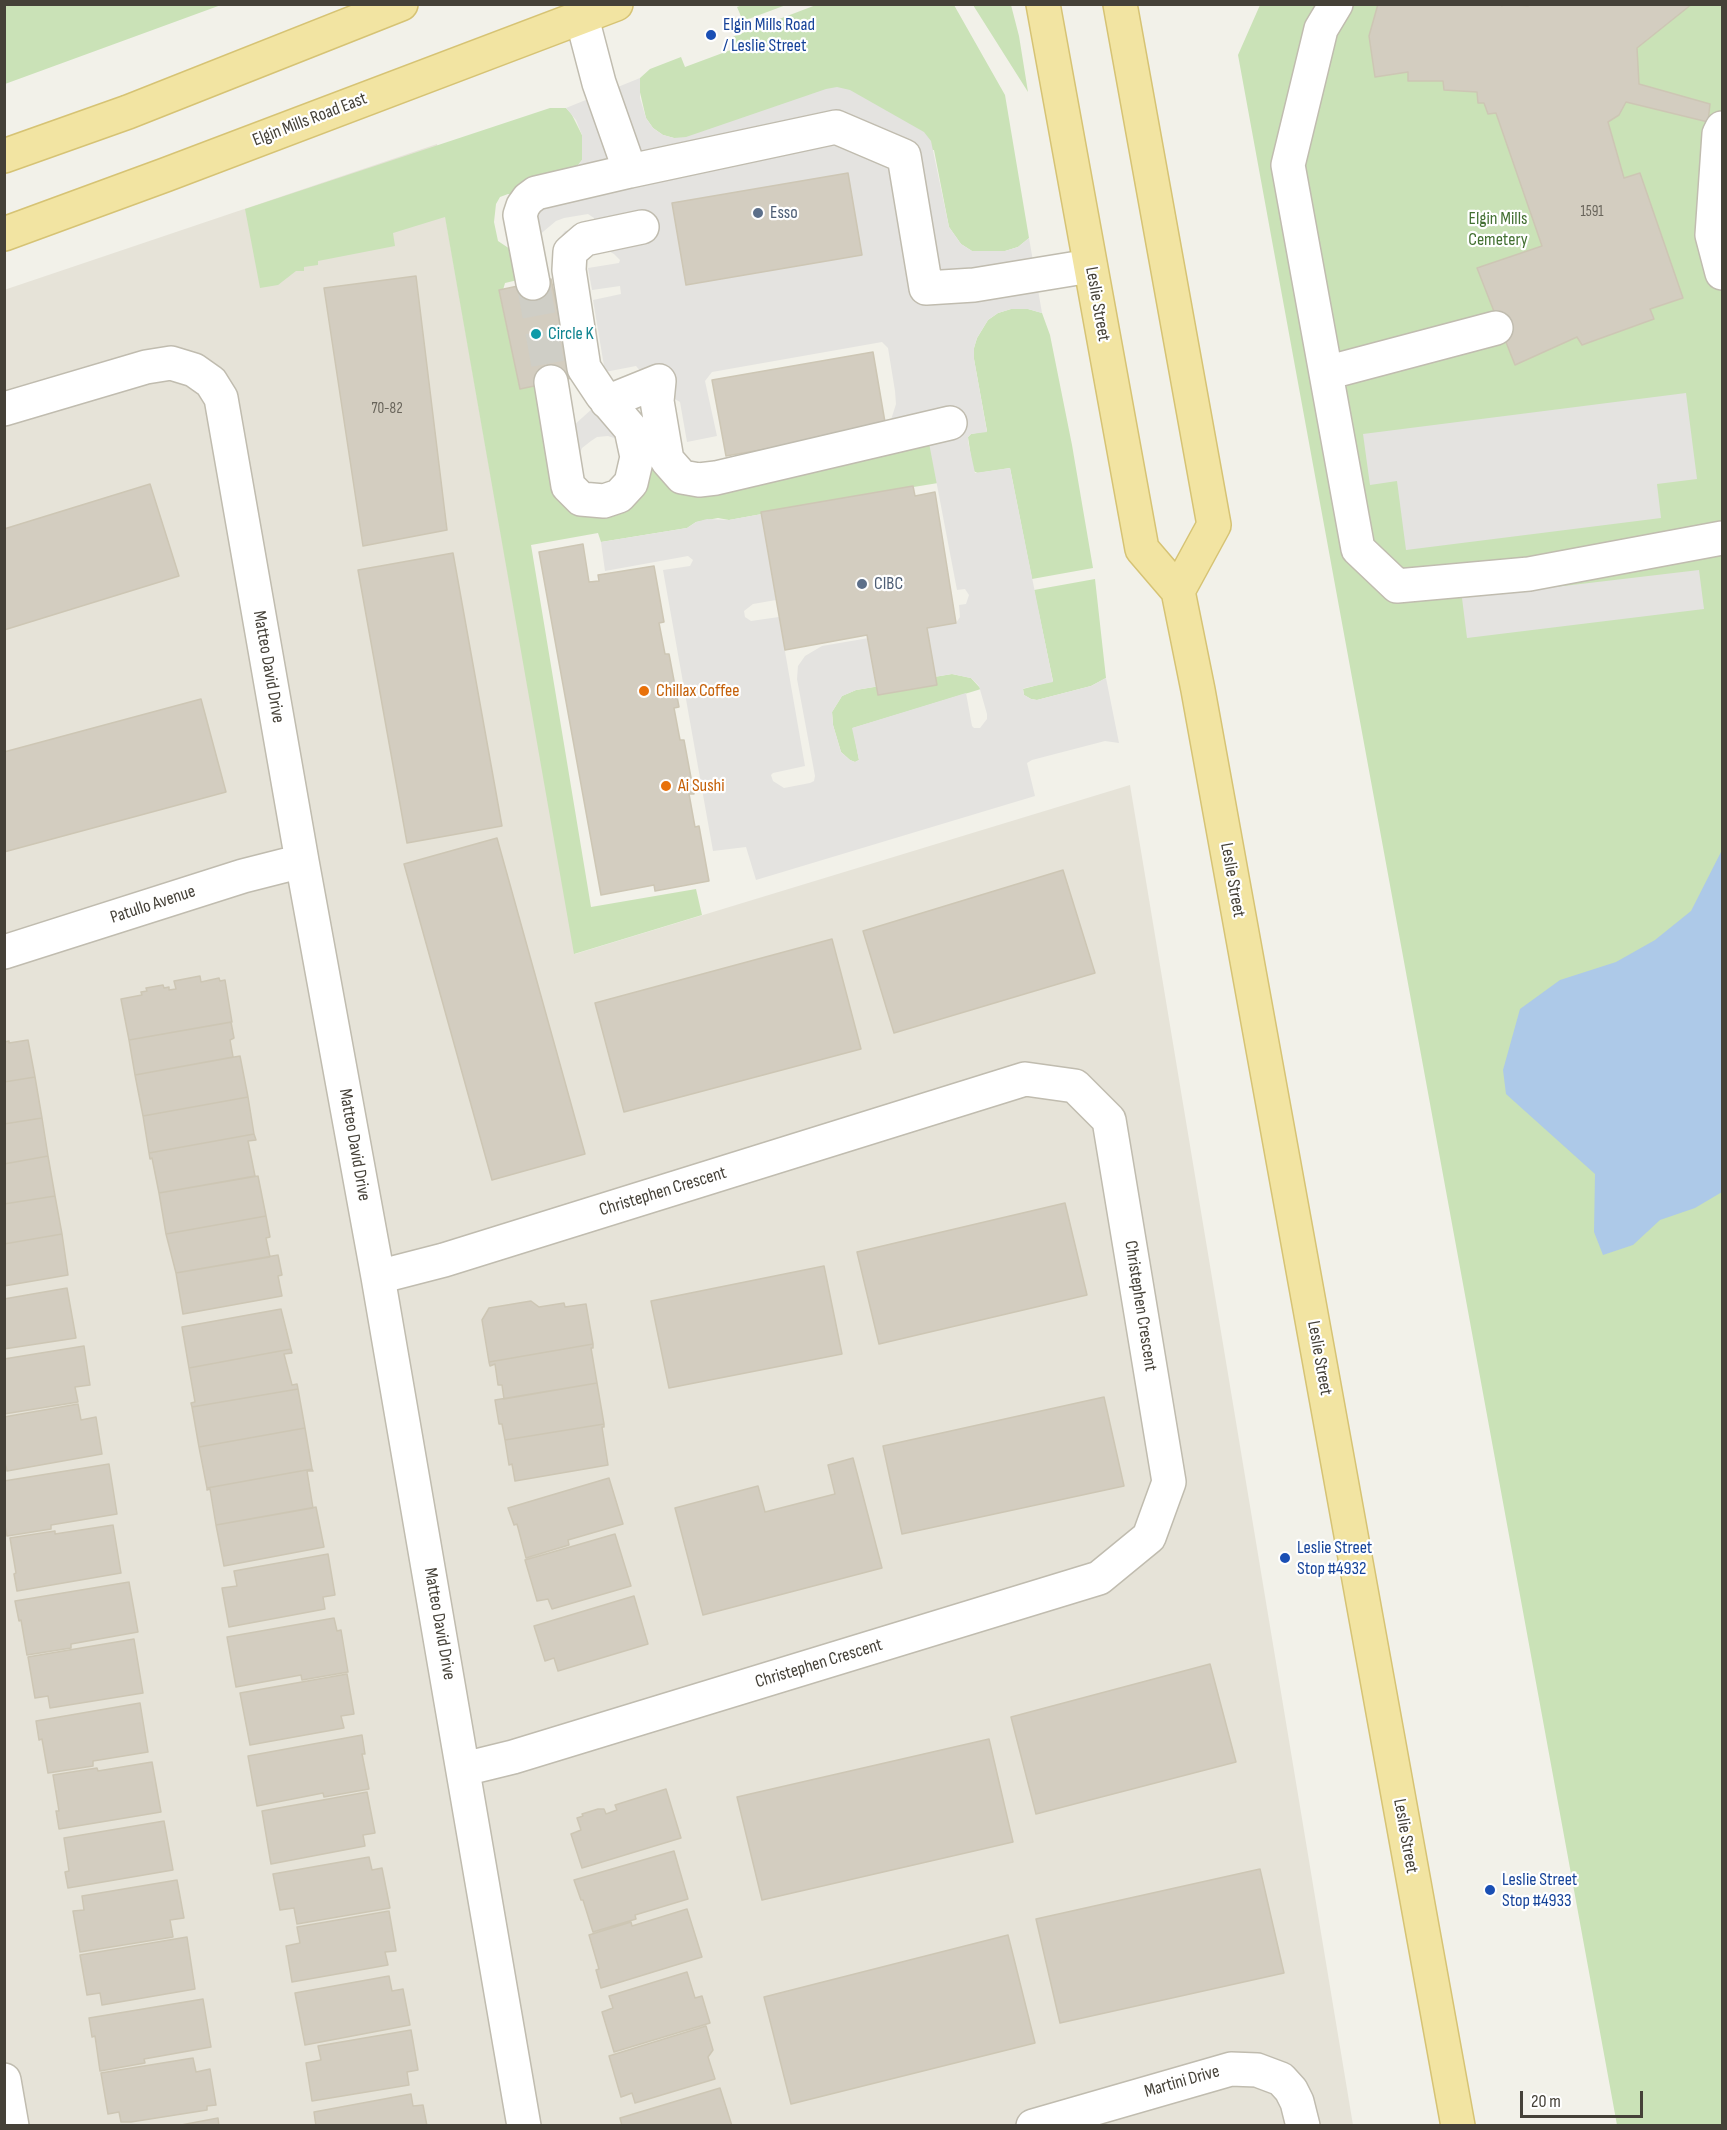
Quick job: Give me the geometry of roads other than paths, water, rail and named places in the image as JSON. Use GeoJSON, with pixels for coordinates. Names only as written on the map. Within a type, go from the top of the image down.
{"type":"FeatureCollection","features":[{"type":"Feature","properties":{"kind":"main road"},"geometry":{"type":"LineString","coordinates":[[4,156],[128,112],[401,4]]}},
{"type":"Feature","properties":{"kind":"main road","name":"Elgin Mills Road East"},"geometry":{"type":"LineString","coordinates":[[4,234],[165,176],[615,4]]}},
{"type":"Feature","properties":{"kind":"main road","name":"Leslie Street"},"geometry":{"type":"LineString","coordinates":[[1043,4],[1142,549],[1178,591],[1198,690],[1458,2126]]}},
{"type":"Feature","properties":{"kind":"main road"},"geometry":{"type":"LineString","coordinates":[[1120,4],[1214,525],[1178,591]]}},
{"type":"Feature","properties":{"kind":"street"},"geometry":{"type":"LineString","coordinates":[[1336,4],[1321,29],[1288,165],[1358,549],[1397,586],[1529,574],[1722,538]]}},
{"type":"Feature","properties":{"kind":"street"},"geometry":{"type":"LineString","coordinates":[[582,18],[598,82],[630,171]]}},
{"type":"Feature","properties":{"kind":"street"},"geometry":{"type":"LineString","coordinates":[[533,283],[520,215],[528,199],[536,193],[836,127],[904,156],[926,288],[974,285],[1090,266]]}},
{"type":"Feature","properties":{"kind":"street"},"geometry":{"type":"LineString","coordinates":[[1722,128],[1719,135],[1712,235],[1722,273]]}},
{"type":"Feature","properties":{"kind":"street"},"geometry":{"type":"LineString","coordinates":[[551,382],[568,486],[581,499],[604,501],[619,496],[631,483],[637,457],[631,429],[607,402],[584,368],[569,270],[570,252],[585,239],[642,227]]}},
{"type":"Feature","properties":{"kind":"street"},"geometry":{"type":"LineString","coordinates":[[1326,373],[1496,328]]}},
{"type":"Feature","properties":{"kind":"street","name":"Matteo David Drive"},"geometry":{"type":"LineString","coordinates":[[4,409],[146,367],[171,363],[194,370],[211,382],[221,398],[378,1277],[524,2126]]}},
{"type":"Feature","properties":{"kind":"street"},"geometry":{"type":"LineString","coordinates":[[607,402],[659,381],[657,401],[667,460],[682,477],[699,480],[716,478],[950,423]]}},
{"type":"Feature","properties":{"kind":"street","name":"Patullo Avenue"},"geometry":{"type":"LineString","coordinates":[[4,952],[243,876],[302,861]]}},
{"type":"Feature","properties":{"kind":"street","name":"Christephen Crescent"},"geometry":{"type":"LineString","coordinates":[[378,1277],[444,1260],[1025,1079],[1075,1086],[1109,1120],[1169,1482],[1149,1537],[1100,1578],[513,1757],[464,1769]]}},
{"type":"Feature","properties":{"kind":"street","name":"Martini Drive"},"geometry":{"type":"LineString","coordinates":[[1033,2126],[1216,2071],[1244,2068],[1269,2073],[1286,2085],[1297,2102],[1303,2126]]}},
{"type":"Feature","properties":{"kind":"street"},"geometry":{"type":"LineString","coordinates":[[4,2080],[12,2126]]}},
{"type":"Feature","properties":{"kind":"water"},"geometry":{"type":"Polygon","coordinates":[[[1722,850],[1722,1192],[1695,1208],[1660,1220],[1633,1245],[1603,1255],[1594,1232],[1595,1174],[1506,1094],[1503,1070],[1520,1009],[1560,980],[1616,962],[1655,940],[1691,911],[1722,850]]]}},
{"type":"Feature","properties":{"kind":"tunnel"},"geometry":{"type":"LineString","coordinates":[[533,283],[551,382]]}},
{"type":"Feature","properties":{"kind":"place","name":"Elgin Mills Road / Leslie Street"},"geometry":{"type":"Point","coordinates":[711,35]}},
{"type":"Feature","properties":{"kind":"place","name":"Esso"},"geometry":{"type":"Point","coordinates":[758,213]}},
{"type":"Feature","properties":{"kind":"place","name":"Circle K"},"geometry":{"type":"Point","coordinates":[536,334]}},
{"type":"Feature","properties":{"kind":"place","name":"CIBC"},"geometry":{"type":"Point","coordinates":[862,584]}},
{"type":"Feature","properties":{"kind":"place","name":"Chillax Coffee"},"geometry":{"type":"Point","coordinates":[644,691]}},
{"type":"Feature","properties":{"kind":"place","name":"Ai Sushi"},"geometry":{"type":"Point","coordinates":[666,786]}},
{"type":"Feature","properties":{"kind":"place","name":"Leslie Street Stop #4932"},"geometry":{"type":"Point","coordinates":[1285,1558]}},
{"type":"Feature","properties":{"kind":"place","name":"Leslie Street Stop #4933"},"geometry":{"type":"Point","coordinates":[1490,1890]}},
{"type":"Feature","properties":{"kind":"park label","name":"Elgin Mills Cemetery"},"geometry":{"type":"Point","coordinates":[1498,229]}}]}
